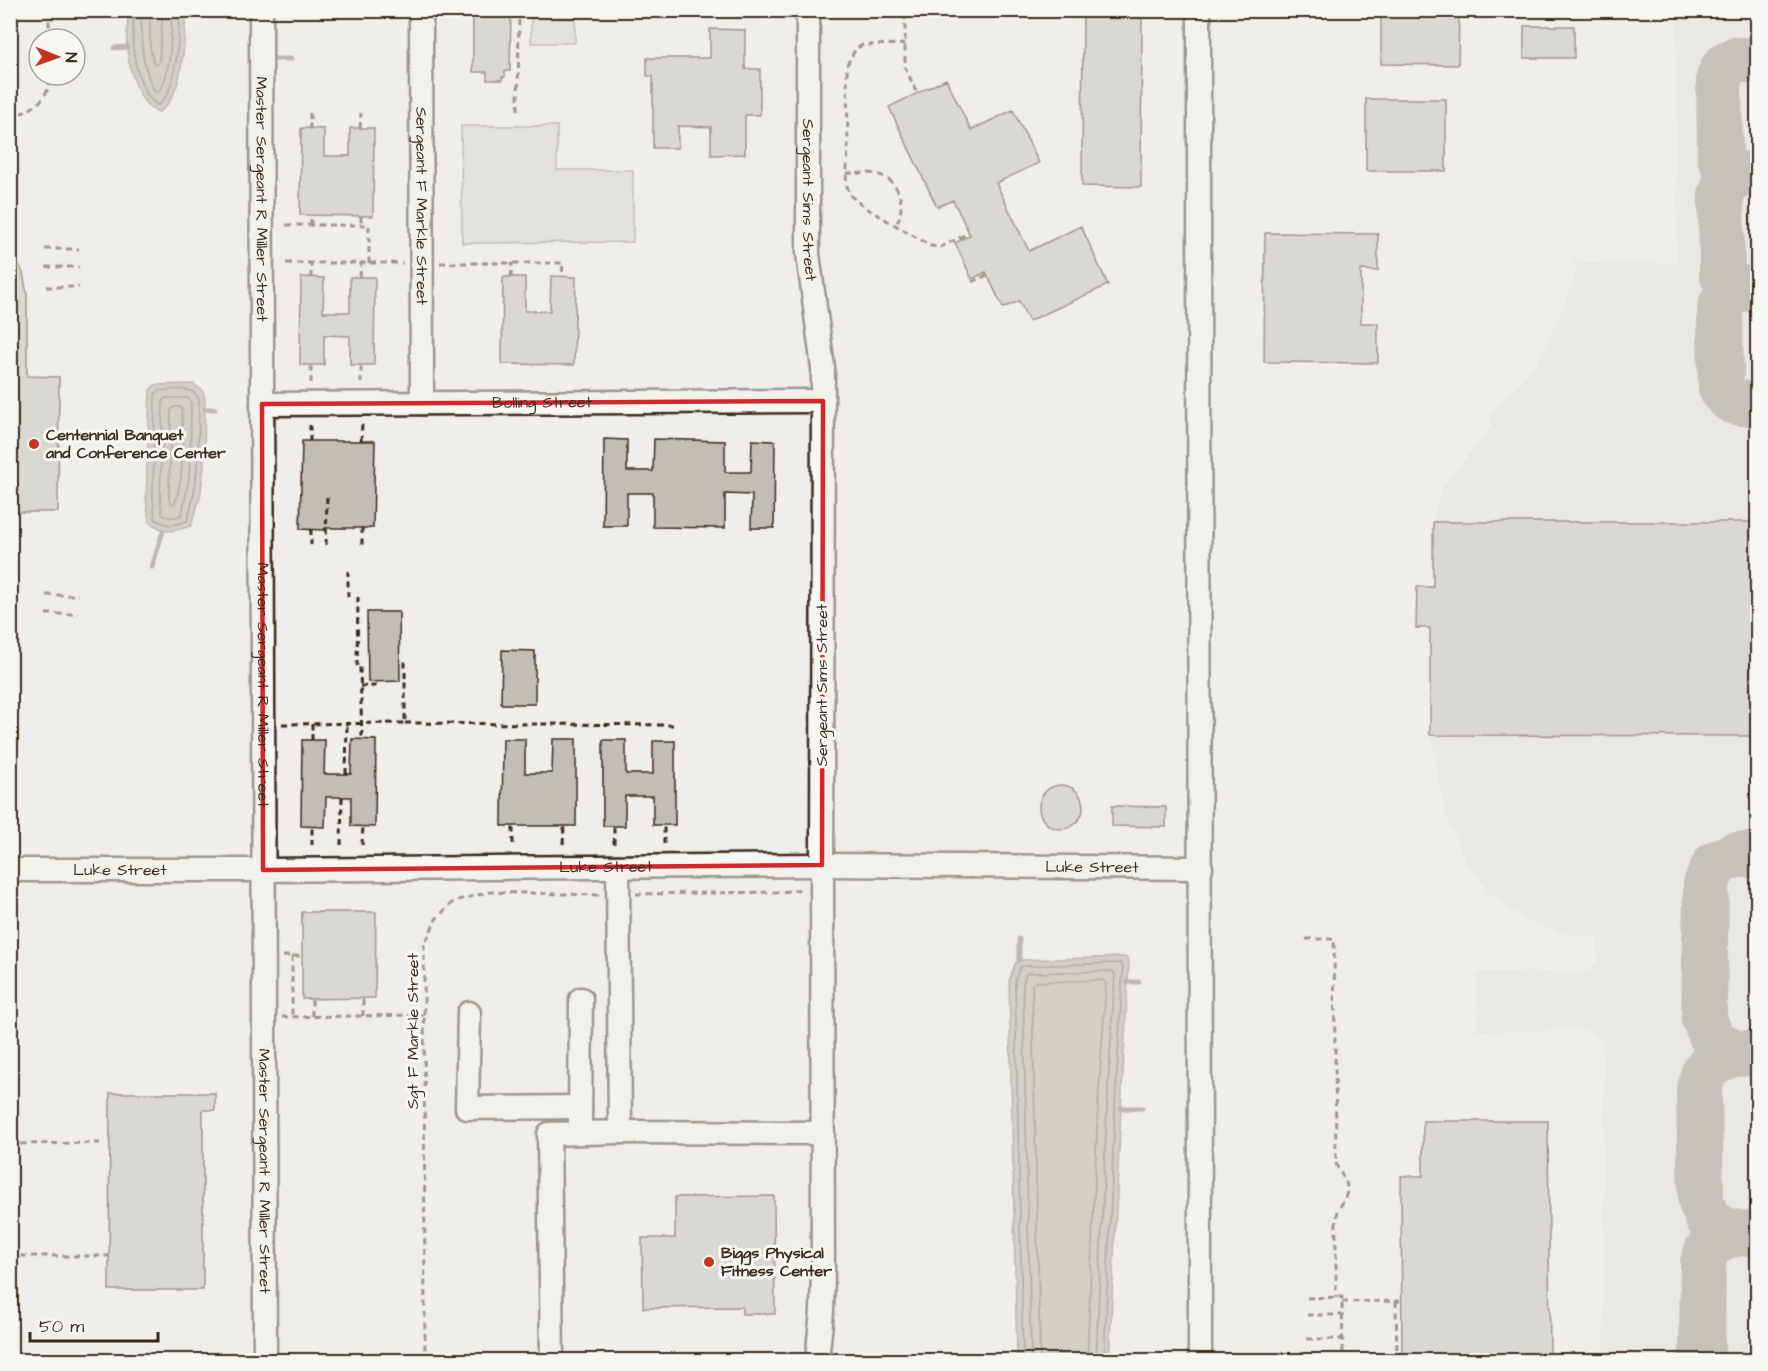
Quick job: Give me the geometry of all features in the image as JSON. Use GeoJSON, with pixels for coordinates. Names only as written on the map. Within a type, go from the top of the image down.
{"type":"FeatureCollection","features":[{"type":"Feature","properties":{"kind":"street","name":"Master Sergeant R Miller Street"},"geometry":{"type":"LineString","coordinates":[[261,10],[265,1360]]}},
{"type":"Feature","properties":{"kind":"street","name":"Sergeant F Markle Street"},"geometry":{"type":"LineString","coordinates":[[421,10],[422,403]]}},
{"type":"Feature","properties":{"kind":"street","name":"Sergeant Sims Street"},"geometry":{"type":"LineString","coordinates":[[808,10],[808,254],[823,368],[824,1271],[817,1360]]}},
{"type":"Feature","properties":{"kind":"street"},"geometry":{"type":"LineString","coordinates":[[1199,10],[1200,1360]]}},
{"type":"Feature","properties":{"kind":"street","name":"Bolling Street"},"geometry":{"type":"LineString","coordinates":[[262,404],[823,401]]}},
{"type":"Feature","properties":{"kind":"street","name":"Luke Street"},"geometry":{"type":"LineString","coordinates":[[10,870],[822,865],[1201,868]]}},
{"type":"Feature","properties":{"kind":"street"},"geometry":{"type":"LineString","coordinates":[[618,867],[620,1132]]}},
{"type":"Feature","properties":{"kind":"street"},"geometry":{"type":"LineString","coordinates":[[580,1133],[581,999]]}},
{"type":"Feature","properties":{"kind":"street"},"geometry":{"type":"LineString","coordinates":[[469,1013],[467,1108],[580,1107]]}},
{"type":"Feature","properties":{"kind":"street"},"geometry":{"type":"LineString","coordinates":[[552,1360],[549,1134],[823,1132]]}},
{"type":"Feature","properties":{"kind":"path"},"geometry":{"type":"LineString","coordinates":[[49,10],[50,27]]}},
{"type":"Feature","properties":{"kind":"path"},"geometry":{"type":"LineString","coordinates":[[518,110],[519,10]]}},
{"type":"Feature","properties":{"kind":"path"},"geometry":{"type":"LineString","coordinates":[[905,14],[905,67],[917,93]]}},
{"type":"Feature","properties":{"kind":"path"},"geometry":{"type":"LineString","coordinates":[[905,44],[863,45],[856,48],[846,65],[848,149],[846,183],[850,195],[871,211],[930,246],[941,246],[969,233]]}},
{"type":"Feature","properties":{"kind":"path"},"geometry":{"type":"LineString","coordinates":[[10,117],[25,113],[37,106],[46,94],[47,87]]}},
{"type":"Feature","properties":{"kind":"path"},"geometry":{"type":"LineString","coordinates":[[310,113],[310,129]]}},
{"type":"Feature","properties":{"kind":"path"},"geometry":{"type":"LineString","coordinates":[[360,128],[361,113]]}},
{"type":"Feature","properties":{"kind":"path"},"geometry":{"type":"LineString","coordinates":[[847,173],[876,174],[893,183],[902,201],[900,218],[896,226]]}},
{"type":"Feature","properties":{"kind":"path"},"geometry":{"type":"LineString","coordinates":[[311,215],[311,225]]}},
{"type":"Feature","properties":{"kind":"path"},"geometry":{"type":"LineString","coordinates":[[361,216],[361,225]]}},
{"type":"Feature","properties":{"kind":"path"},"geometry":{"type":"LineString","coordinates":[[286,225],[369,225],[369,263]]}},
{"type":"Feature","properties":{"kind":"path"},"geometry":{"type":"LineString","coordinates":[[45,249],[79,249]]}},
{"type":"Feature","properties":{"kind":"path"},"geometry":{"type":"LineString","coordinates":[[311,263],[311,278]]}},
{"type":"Feature","properties":{"kind":"path"},"geometry":{"type":"LineString","coordinates":[[360,277],[361,263]]}},
{"type":"Feature","properties":{"kind":"path"},"geometry":{"type":"LineString","coordinates":[[512,263],[512,277]]}},
{"type":"Feature","properties":{"kind":"path"},"geometry":{"type":"LineString","coordinates":[[562,277],[563,263]]}},
{"type":"Feature","properties":{"kind":"path"},"geometry":{"type":"LineString","coordinates":[[46,267],[79,267]]}},
{"type":"Feature","properties":{"kind":"path"},"geometry":{"type":"LineString","coordinates":[[972,282],[987,275]]}},
{"type":"Feature","properties":{"kind":"path"},"geometry":{"type":"LineString","coordinates":[[46,287],[79,287]]}},
{"type":"Feature","properties":{"kind":"path"},"geometry":{"type":"LineString","coordinates":[[311,365],[311,383]]}},
{"type":"Feature","properties":{"kind":"path"},"geometry":{"type":"LineString","coordinates":[[361,365],[361,383]]}},
{"type":"Feature","properties":{"kind":"path"},"geometry":{"type":"LineString","coordinates":[[361,441],[362,424]]}},
{"type":"Feature","properties":{"kind":"path"},"geometry":{"type":"LineString","coordinates":[[310,425],[310,441]]}},
{"type":"Feature","properties":{"kind":"path"},"geometry":{"type":"LineString","coordinates":[[327,494],[327,545]]}},
{"type":"Feature","properties":{"kind":"path"},"geometry":{"type":"LineString","coordinates":[[362,528],[362,545]]}},
{"type":"Feature","properties":{"kind":"path"},"geometry":{"type":"LineString","coordinates":[[311,529],[311,545]]}},
{"type":"Feature","properties":{"kind":"path"},"geometry":{"type":"LineString","coordinates":[[348,571],[348,597]]}},
{"type":"Feature","properties":{"kind":"path"},"geometry":{"type":"LineString","coordinates":[[46,595],[78,595]]}},
{"type":"Feature","properties":{"kind":"path"},"geometry":{"type":"LineString","coordinates":[[358,597],[357,667],[360,667],[362,740]]}},
{"type":"Feature","properties":{"kind":"path"},"geometry":{"type":"LineString","coordinates":[[46,614],[78,614]]}},
{"type":"Feature","properties":{"kind":"path"},"geometry":{"type":"LineString","coordinates":[[400,663],[405,663],[405,723]]}},
{"type":"Feature","properties":{"kind":"path"},"geometry":{"type":"LineString","coordinates":[[360,686],[375,686],[375,681]]}},
{"type":"Feature","properties":{"kind":"path"},"geometry":{"type":"LineString","coordinates":[[346,774],[347,723]]}},
{"type":"Feature","properties":{"kind":"path"},"geometry":{"type":"LineString","coordinates":[[262,724],[673,724]]}},
{"type":"Feature","properties":{"kind":"path"},"geometry":{"type":"LineString","coordinates":[[312,724],[312,740]]}},
{"type":"Feature","properties":{"kind":"path"},"geometry":{"type":"LineString","coordinates":[[341,845],[342,797]]}},
{"type":"Feature","properties":{"kind":"path"},"geometry":{"type":"LineString","coordinates":[[664,825],[664,844]]}},
{"type":"Feature","properties":{"kind":"path"},"geometry":{"type":"LineString","coordinates":[[312,826],[312,845]]}},
{"type":"Feature","properties":{"kind":"path"},"geometry":{"type":"LineString","coordinates":[[362,844],[363,826]]}},
{"type":"Feature","properties":{"kind":"path"},"geometry":{"type":"LineString","coordinates":[[513,826],[513,844]]}},
{"type":"Feature","properties":{"kind":"path"},"geometry":{"type":"LineString","coordinates":[[563,844],[564,826]]}},
{"type":"Feature","properties":{"kind":"path"},"geometry":{"type":"LineString","coordinates":[[614,826],[614,844]]}},
{"type":"Feature","properties":{"kind":"path","name":"Sgt F Markle Street"},"geometry":{"type":"LineString","coordinates":[[425,1360],[424,946],[436,919],[454,901],[490,892],[618,895],[781,892],[822,888]]}},
{"type":"Feature","properties":{"kind":"path"},"geometry":{"type":"LineString","coordinates":[[1305,939],[1334,939],[1336,1168],[1347,1185],[1347,1196],[1337,1215],[1336,1225],[1336,1298]]}},
{"type":"Feature","properties":{"kind":"path"},"geometry":{"type":"LineString","coordinates":[[292,956],[292,1017]]}},
{"type":"Feature","properties":{"kind":"path"},"geometry":{"type":"LineString","coordinates":[[312,999],[312,1016]]}},
{"type":"Feature","properties":{"kind":"path"},"geometry":{"type":"LineString","coordinates":[[363,1001],[363,1016]]}},
{"type":"Feature","properties":{"kind":"path"},"geometry":{"type":"LineString","coordinates":[[264,1017],[424,1016]]}},
{"type":"Feature","properties":{"kind":"path"},"geometry":{"type":"LineString","coordinates":[[10,1144],[100,1143]]}},
{"type":"Feature","properties":{"kind":"path"},"geometry":{"type":"LineString","coordinates":[[10,1256],[109,1256]]}},
{"type":"Feature","properties":{"kind":"path"},"geometry":{"type":"LineString","coordinates":[[1307,1298],[1342,1298],[1343,1360],[1307,1360]]}},
{"type":"Feature","properties":{"kind":"path"},"geometry":{"type":"LineString","coordinates":[[1342,1302],[1398,1301],[1396,1358],[1402,1356]]}},
{"type":"Feature","properties":{"kind":"path"},"geometry":{"type":"LineString","coordinates":[[1307,1315],[1342,1315]]}},
{"type":"Feature","properties":{"kind":"path"},"geometry":{"type":"LineString","coordinates":[[1396,1323],[1402,1324]]}},
{"type":"Feature","properties":{"kind":"path"},"geometry":{"type":"LineString","coordinates":[[1307,1339],[1342,1338]]}},
{"type":"Feature","properties":{"kind":"path"},"geometry":{"type":"LineString","coordinates":[[1397,1346],[1402,1346]]}},
{"type":"Feature","properties":{"kind":"highlighted area"},"geometry":{"type":"Polygon","coordinates":[[[823,401],[822,865],[263,870],[262,404],[823,401]]]}},
{"type":"Feature","properties":{"kind":"shaded area"},"geometry":{"type":"Polygon","coordinates":[[[531,11],[575,11],[575,43],[531,43],[531,11]]]}},
{"type":"Feature","properties":{"kind":"shaded area"},"geometry":{"type":"Polygon","coordinates":[[[1676,11],[1757,11],[1757,522],[1432,522],[1443,487],[1491,427],[1491,411],[1515,389],[1538,362],[1565,305],[1577,267],[1572,262],[1677,264],[1676,11]]]}},
{"type":"Feature","properties":{"kind":"shaded area"},"geometry":{"type":"Polygon","coordinates":[[[461,126],[557,126],[557,170],[633,170],[633,242],[462,243],[461,126]]]}},
{"type":"Feature","properties":{"kind":"shaded area"},"geometry":{"type":"Polygon","coordinates":[[[1432,735],[1757,736],[1757,1360],[1604,1360],[1604,1052],[1601,1043],[1594,1034],[1585,1030],[1477,1031],[1477,972],[1580,972],[1591,970],[1597,961],[1598,937],[1567,935],[1525,920],[1491,895],[1466,863],[1445,813],[1432,735]]]}},
{"type":"Feature","properties":{"kind":"water"},"geometry":{"type":"Polygon","coordinates":[[[128,11],[186,11],[182,66],[174,93],[168,104],[159,112],[145,103],[132,76],[127,48],[128,11]]]}},
{"type":"Feature","properties":{"kind":"water"},"geometry":{"type":"Polygon","coordinates":[[[193,384],[202,390],[205,399],[204,467],[200,498],[191,526],[173,531],[165,530],[149,522],[146,498],[150,390],[155,385],[193,384]]]}},
{"type":"Feature","properties":{"kind":"water"},"geometry":{"type":"Polygon","coordinates":[[[1123,957],[1129,962],[1109,1360],[1017,1360],[1009,981],[1015,964],[1019,960],[1123,957]]]}},
{"type":"Feature","properties":{"kind":"building"},"geometry":{"type":"Polygon","coordinates":[[[473,10],[511,10],[510,71],[505,71],[505,77],[502,77],[502,80],[487,80],[487,72],[473,72],[473,10]]]}},
{"type":"Feature","properties":{"kind":"building"},"geometry":{"type":"Polygon","coordinates":[[[1083,10],[1142,10],[1141,187],[1082,186],[1083,10]]]}},
{"type":"Feature","properties":{"kind":"building"},"geometry":{"type":"Polygon","coordinates":[[[1381,10],[1459,10],[1458,65],[1381,64],[1381,10]]]}},
{"type":"Feature","properties":{"kind":"building"},"geometry":{"type":"Polygon","coordinates":[[[1524,26],[1574,26],[1574,58],[1524,58],[1524,26]]]}},
{"type":"Feature","properties":{"kind":"building"},"geometry":{"type":"Polygon","coordinates":[[[710,29],[745,30],[745,69],[760,69],[760,115],[745,115],[745,154],[711,155],[711,127],[678,126],[678,148],[653,148],[653,76],[647,76],[647,58],[710,58],[710,29]]]}},
{"type":"Feature","properties":{"kind":"building"},"geometry":{"type":"Polygon","coordinates":[[[946,79],[971,130],[1013,110],[1039,163],[996,183],[1029,251],[1081,226],[1108,285],[1029,321],[1019,301],[1003,308],[986,272],[972,279],[955,243],[970,235],[953,200],[937,207],[889,107],[946,79]]]}},
{"type":"Feature","properties":{"kind":"building"},"geometry":{"type":"Polygon","coordinates":[[[1366,99],[1446,99],[1446,171],[1366,171],[1366,99]]]}},
{"type":"Feature","properties":{"kind":"building"},"geometry":{"type":"Polygon","coordinates":[[[301,128],[324,129],[324,156],[350,156],[350,128],[374,128],[373,216],[300,215],[301,128]]]}},
{"type":"Feature","properties":{"kind":"building"},"geometry":{"type":"Polygon","coordinates":[[[1265,233],[1378,234],[1378,271],[1361,270],[1361,323],[1378,323],[1378,363],[1264,362],[1265,233]]]}},
{"type":"Feature","properties":{"kind":"building","name":"Centennial Banquet and Conference Center"},"geometry":{"type":"Polygon","coordinates":[[[10,243],[23,273],[27,294],[27,376],[59,377],[58,512],[10,512],[10,243]]]}},
{"type":"Feature","properties":{"kind":"building"},"geometry":{"type":"Polygon","coordinates":[[[551,276],[576,277],[574,365],[502,364],[503,277],[525,277],[525,311],[550,311],[551,276]]]}},
{"type":"Feature","properties":{"kind":"building"},"geometry":{"type":"Polygon","coordinates":[[[301,277],[324,278],[323,312],[350,312],[350,277],[375,277],[374,365],[350,365],[350,336],[324,335],[324,365],[300,365],[301,277]]]}},
{"type":"Feature","properties":{"kind":"building"},"geometry":{"type":"Polygon","coordinates":[[[604,439],[627,440],[627,471],[653,471],[654,439],[725,441],[725,472],[751,472],[752,440],[775,441],[774,528],[751,528],[752,495],[725,494],[725,528],[653,527],[653,493],[627,493],[627,526],[603,526],[604,439]]]}},
{"type":"Feature","properties":{"kind":"building"},"geometry":{"type":"Polygon","coordinates":[[[302,441],[375,441],[373,528],[300,529],[302,441]]]}},
{"type":"Feature","properties":{"kind":"building"},"geometry":{"type":"Polygon","coordinates":[[[1433,522],[1758,522],[1758,736],[1430,735],[1430,628],[1416,628],[1417,587],[1433,587],[1433,522]]]}},
{"type":"Feature","properties":{"kind":"building"},"geometry":{"type":"Polygon","coordinates":[[[367,612],[399,612],[400,681],[368,682],[367,612]]]}},
{"type":"Feature","properties":{"kind":"building"},"geometry":{"type":"Polygon","coordinates":[[[502,650],[535,651],[535,704],[501,704],[502,650]]]}},
{"type":"Feature","properties":{"kind":"building"},"geometry":{"type":"Polygon","coordinates":[[[352,739],[376,740],[375,827],[351,826],[351,797],[326,797],[325,827],[301,826],[302,740],[325,740],[324,774],[351,774],[352,739]]]}},
{"type":"Feature","properties":{"kind":"building"},"geometry":{"type":"Polygon","coordinates":[[[503,739],[525,739],[525,773],[552,773],[553,739],[576,739],[576,826],[502,826],[503,739]]]}},
{"type":"Feature","properties":{"kind":"building"},"geometry":{"type":"Polygon","coordinates":[[[603,740],[626,740],[626,774],[653,774],[653,741],[675,741],[675,825],[653,825],[653,796],[625,796],[625,826],[603,826],[603,740]]]}},
{"type":"Feature","properties":{"kind":"building"},"geometry":{"type":"Polygon","coordinates":[[[1061,785],[1070,786],[1077,791],[1082,798],[1082,816],[1077,823],[1070,828],[1061,829],[1052,828],[1045,823],[1040,816],[1039,807],[1040,798],[1045,791],[1052,786],[1061,785]]]}},
{"type":"Feature","properties":{"kind":"building"},"geometry":{"type":"Polygon","coordinates":[[[1112,806],[1166,807],[1166,827],[1112,826],[1112,806]]]}},
{"type":"Feature","properties":{"kind":"building"},"geometry":{"type":"Polygon","coordinates":[[[302,912],[376,912],[375,998],[302,999],[302,912]]]}},
{"type":"Feature","properties":{"kind":"building"},"geometry":{"type":"Polygon","coordinates":[[[110,1093],[215,1093],[215,1110],[203,1110],[203,1290],[109,1290],[110,1093]]]}},
{"type":"Feature","properties":{"kind":"building"},"geometry":{"type":"Polygon","coordinates":[[[1423,1121],[1548,1121],[1550,1360],[1402,1360],[1401,1176],[1423,1176],[1423,1121]]]}},
{"type":"Feature","properties":{"kind":"building","name":"Biggs Physical Fitness Center"},"geometry":{"type":"Polygon","coordinates":[[[774,1196],[775,1314],[742,1314],[742,1307],[643,1308],[642,1238],[675,1238],[675,1197],[774,1196]]]}},
{"type":"Feature","properties":{"kind":"waterway"},"geometry":{"type":"LineString","coordinates":[[114,48],[127,47]]}},
{"type":"Feature","properties":{"kind":"waterway"},"geometry":{"type":"LineString","coordinates":[[266,59],[291,59]]}},
{"type":"Feature","properties":{"kind":"waterway"},"geometry":{"type":"LineString","coordinates":[[205,409],[215,409]]}},
{"type":"Feature","properties":{"kind":"waterway"},"geometry":{"type":"LineString","coordinates":[[152,567],[163,531]]}},
{"type":"Feature","properties":{"kind":"waterway"},"geometry":{"type":"LineString","coordinates":[[1019,939],[1019,960]]}},
{"type":"Feature","properties":{"kind":"waterway"},"geometry":{"type":"LineString","coordinates":[[1128,982],[1139,982]]}},
{"type":"Feature","properties":{"kind":"waterway"},"geometry":{"type":"LineString","coordinates":[[1121,1108],[1142,1108]]}},
{"type":"Feature","properties":{"kind":"taxiway"},"geometry":{"type":"LineString","coordinates":[[1758,60],[1736,60],[1728,63],[1719,78],[1722,163],[1725,168],[1734,173],[1758,174]]}},
{"type":"Feature","properties":{"kind":"taxiway"},"geometry":{"type":"LineString","coordinates":[[1735,289],[1726,282],[1722,274],[1721,194],[1725,183],[1737,174]]}},
{"type":"Feature","properties":{"kind":"taxiway"},"geometry":{"type":"LineString","coordinates":[[1758,288],[1734,290],[1726,296],[1720,308],[1721,388],[1732,401],[1758,403]]}},
{"type":"Feature","properties":{"kind":"taxiway"},"geometry":{"type":"LineString","coordinates":[[1734,1053],[1713,1040],[1704,1019],[1706,884],[1715,864],[1734,855],[1758,855]]}},
{"type":"Feature","properties":{"kind":"taxiway"},"geometry":{"type":"LineString","coordinates":[[1738,1233],[1722,1229],[1708,1219],[1701,1202],[1699,1090],[1705,1071],[1716,1061],[1736,1054],[1758,1053]]}},
{"type":"Feature","properties":{"kind":"taxiway"},"geometry":{"type":"LineString","coordinates":[[1702,1360],[1703,1262],[1708,1249],[1724,1237],[1757,1233]]}},
{"type":"Feature","properties":{"kind":"place","name":"Centennial Banquet and Conference Center"},"geometry":{"type":"Point","coordinates":[34,444]}},
{"type":"Feature","properties":{"kind":"place","name":"Biggs Physical Fitness Center"},"geometry":{"type":"Point","coordinates":[709,1262]}}]}
